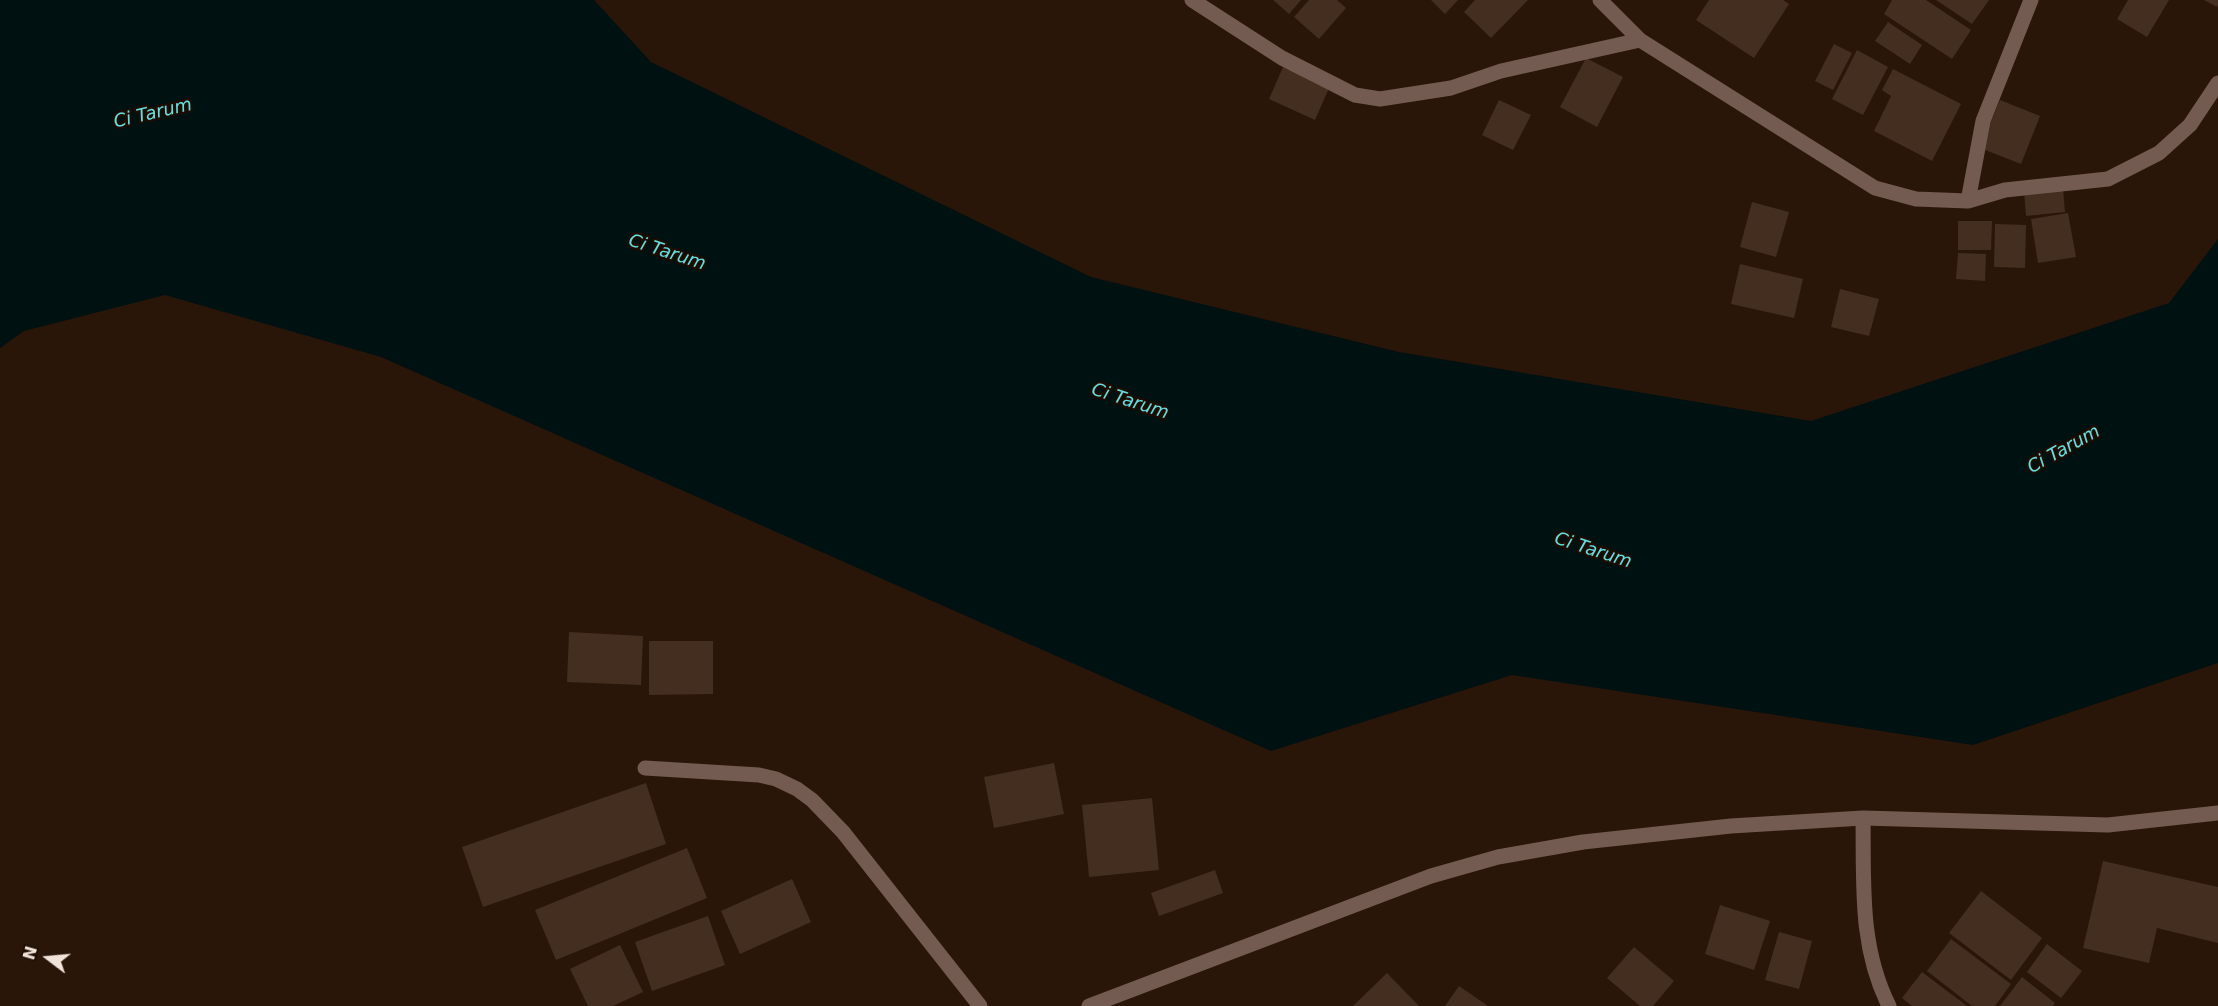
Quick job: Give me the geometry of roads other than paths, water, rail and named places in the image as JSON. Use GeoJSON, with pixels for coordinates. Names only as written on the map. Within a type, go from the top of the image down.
{"type":"FeatureCollection","features":[{"type":"Feature","properties":{"kind":"street"},"geometry":{"type":"LineString","coordinates":[[1192,0],[1282,58],[1355,95],[1380,99],[1451,88],[1501,71],[1640,40]]}},
{"type":"Feature","properties":{"kind":"street"},"geometry":{"type":"LineString","coordinates":[[1600,0],[1640,40],[1875,188],[1916,199],[1968,201],[2005,190],[2108,179],[2126,172],[2159,153],[2190,125],[2218,83]]}},
{"type":"Feature","properties":{"kind":"street"},"geometry":{"type":"LineString","coordinates":[[1968,201],[1983,121],[2031,0]]}},
{"type":"Feature","properties":{"kind":"street"},"geometry":{"type":"LineString","coordinates":[[645,768],[759,775],[785,782],[797,789],[812,800],[843,832],[980,1006]]}},
{"type":"Feature","properties":{"kind":"street"},"geometry":{"type":"LineString","coordinates":[[1089,1006],[1431,876],[1498,857],[1583,842],[1719,827],[1863,818],[2109,825],[2218,813]]}},
{"type":"Feature","properties":{"kind":"street"},"geometry":{"type":"LineString","coordinates":[[1863,818],[1865,914],[1869,952],[1878,983],[1889,1006]]}},
{"type":"Feature","properties":{"kind":"water","name":"Ci Tarum"},"geometry":{"type":"Polygon","coordinates":[[[0,0],[594,0],[651,62],[1091,277],[1399,352],[1811,421],[2169,303],[2218,239],[2218,663],[1973,745],[1512,675],[1271,751],[381,357],[165,295],[24,331],[0,348],[0,0]]]}}]}
